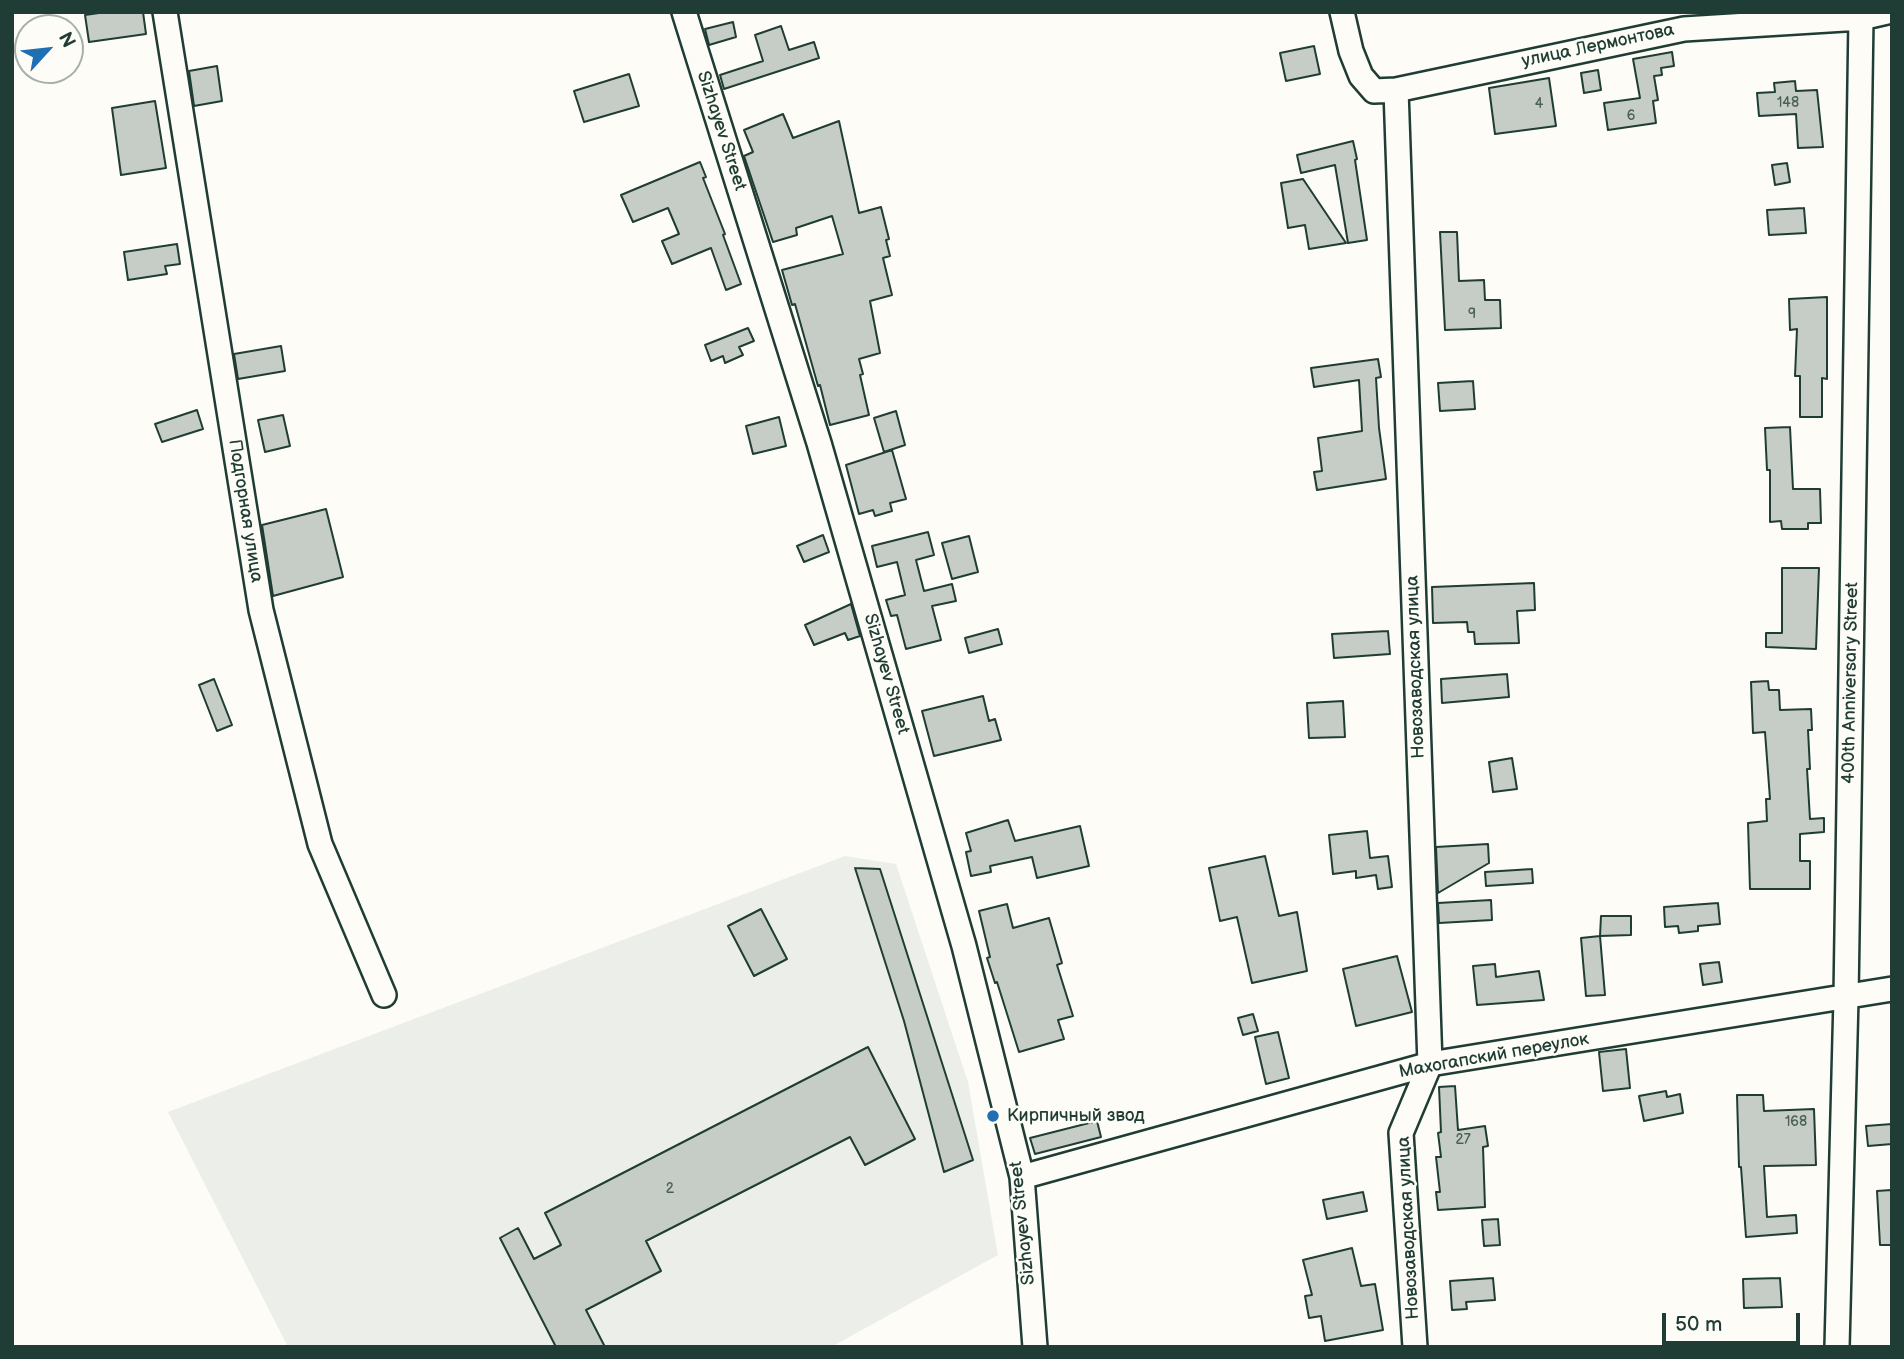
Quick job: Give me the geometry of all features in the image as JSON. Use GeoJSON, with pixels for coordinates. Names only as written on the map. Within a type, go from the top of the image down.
{"type":"FeatureCollection","features":[{"type":"Feature","properties":{"kind":"street","name":"Подгорная улица"},"geometry":{"type":"LineString","coordinates":[[165,12],[261,610],[320,844],[384,995]]}},
{"type":"Feature","properties":{"kind":"street","name":"Sizhayev Street"},"geometry":{"type":"LineString","coordinates":[[684,12],[823,456],[964,946],[1022,1177],[1035,1347]]}},
{"type":"Feature","properties":{"kind":"street"},"geometry":{"type":"LineString","coordinates":[[1342,12],[1351,51],[1361,76],[1374,91],[1396,90]]}},
{"type":"Feature","properties":{"kind":"street","name":"улица Лермонтова"},"geometry":{"type":"LineString","coordinates":[[1396,90],[1682,21],[1861,18],[1887,12]]}},
{"type":"Feature","properties":{"kind":"street","name":"400th Anniversary Street"},"geometry":{"type":"LineString","coordinates":[[1837,1347],[1846,998],[1861,18]]}},
{"type":"Feature","properties":{"kind":"street","name":"Новозаводская улица"},"geometry":{"type":"LineString","coordinates":[[1396,90],[1430,1064],[1401,1133],[1415,1347]]}},
{"type":"Feature","properties":{"kind":"street","name":"Махогапский переулок"},"geometry":{"type":"LineString","coordinates":[[1022,1177],[1430,1064],[1892,989]]}},
{"type":"Feature","properties":{"kind":"shaded area"},"geometry":{"type":"Polygon","coordinates":[[[845,856],[896,864],[968,1082],[998,1255],[831,1347],[288,1347],[168,1112],[845,856]]]}},
{"type":"Feature","properties":{"kind":"building"},"geometry":{"type":"Polygon","coordinates":[[[143,12],[146,34],[89,42],[85,15],[143,12]]]}},
{"type":"Feature","properties":{"kind":"building"},"geometry":{"type":"Polygon","coordinates":[[[733,22],[736,37],[709,45],[705,29],[733,22]]]}},
{"type":"Feature","properties":{"kind":"building"},"geometry":{"type":"Polygon","coordinates":[[[781,26],[789,50],[814,42],[819,58],[724,89],[720,75],[763,61],[755,35],[781,26]]]}},
{"type":"Feature","properties":{"kind":"building"},"geometry":{"type":"Polygon","coordinates":[[[1314,46],[1320,74],[1286,81],[1280,53],[1314,46]]]}},
{"type":"Feature","properties":{"kind":"building"},"geometry":{"type":"Polygon","coordinates":[[[1672,52],[1674,66],[1661,68],[1662,75],[1654,76],[1658,100],[1653,101],[1656,123],[1608,130],[1604,103],[1640,98],[1633,59],[1672,52]]]}},
{"type":"Feature","properties":{"kind":"building"},"geometry":{"type":"Polygon","coordinates":[[[217,66],[222,101],[194,106],[189,71],[217,66]]]}},
{"type":"Feature","properties":{"kind":"building"},"geometry":{"type":"Polygon","coordinates":[[[1598,70],[1601,90],[1584,93],[1581,73],[1598,70]]]}},
{"type":"Feature","properties":{"kind":"building"},"geometry":{"type":"Polygon","coordinates":[[[629,74],[639,106],[584,122],[574,91],[629,74]]]}},
{"type":"Feature","properties":{"kind":"building"},"geometry":{"type":"Polygon","coordinates":[[[1549,78],[1556,126],[1495,134],[1489,88],[1549,78]]]}},
{"type":"Feature","properties":{"kind":"building"},"geometry":{"type":"Polygon","coordinates":[[[1795,81],[1796,91],[1817,90],[1823,147],[1798,148],[1796,114],[1759,116],[1757,93],[1775,92],[1774,83],[1795,81]]]}},
{"type":"Feature","properties":{"kind":"building"},"geometry":{"type":"Polygon","coordinates":[[[155,101],[166,168],[121,175],[112,108],[155,101]]]}},
{"type":"Feature","properties":{"kind":"building"},"geometry":{"type":"Polygon","coordinates":[[[783,114],[793,138],[839,121],[859,213],[881,207],[889,239],[886,240],[890,256],[883,258],[892,295],[870,301],[880,353],[859,359],[869,415],[830,425],[795,304],[792,305],[782,270],[843,254],[832,216],[796,228],[797,235],[773,242],[744,156],[753,152],[744,130],[783,114]]]}},
{"type":"Feature","properties":{"kind":"building"},"geometry":{"type":"Polygon","coordinates":[[[1353,141],[1367,240],[1348,243],[1335,165],[1301,173],[1297,155],[1353,141]]]}},
{"type":"Feature","properties":{"kind":"building"},"geometry":{"type":"Polygon","coordinates":[[[700,162],[706,177],[703,178],[741,284],[726,290],[711,248],[672,264],[662,241],[679,234],[668,208],[633,222],[621,195],[700,162]]]}},
{"type":"Feature","properties":{"kind":"building"},"geometry":{"type":"Polygon","coordinates":[[[1787,163],[1790,182],[1775,185],[1772,165],[1787,163]]]}},
{"type":"Feature","properties":{"kind":"building"},"geometry":{"type":"Polygon","coordinates":[[[1303,179],[1346,243],[1309,249],[1305,225],[1288,228],[1281,183],[1303,179]]]}},
{"type":"Feature","properties":{"kind":"building"},"geometry":{"type":"Polygon","coordinates":[[[1804,208],[1806,233],[1769,235],[1767,210],[1804,208]]]}},
{"type":"Feature","properties":{"kind":"building"},"geometry":{"type":"Polygon","coordinates":[[[1440,232],[1457,232],[1459,281],[1484,280],[1485,300],[1500,300],[1501,328],[1445,330],[1440,232]]]}},
{"type":"Feature","properties":{"kind":"building"},"geometry":{"type":"Polygon","coordinates":[[[177,244],[180,264],[165,266],[167,274],[128,280],[124,252],[177,244]]]}},
{"type":"Feature","properties":{"kind":"building"},"geometry":{"type":"Polygon","coordinates":[[[1827,297],[1827,379],[1822,378],[1822,417],[1800,417],[1800,376],[1795,376],[1797,329],[1790,330],[1789,299],[1827,297]]]}},
{"type":"Feature","properties":{"kind":"building"},"geometry":{"type":"Polygon","coordinates":[[[748,328],[754,341],[739,347],[743,355],[725,363],[723,356],[711,361],[705,345],[748,328]]]}},
{"type":"Feature","properties":{"kind":"building"},"geometry":{"type":"Polygon","coordinates":[[[281,346],[285,371],[238,379],[234,354],[281,346]]]}},
{"type":"Feature","properties":{"kind":"building"},"geometry":{"type":"Polygon","coordinates":[[[1378,359],[1381,377],[1376,378],[1379,428],[1386,479],[1317,490],[1314,472],[1322,471],[1318,438],[1362,431],[1359,380],[1314,387],[1311,368],[1378,359]]]}},
{"type":"Feature","properties":{"kind":"building"},"geometry":{"type":"Polygon","coordinates":[[[1473,381],[1475,409],[1440,411],[1438,383],[1473,381]]]}},
{"type":"Feature","properties":{"kind":"building"},"geometry":{"type":"Polygon","coordinates":[[[197,410],[203,429],[162,442],[155,424],[197,410]]]}},
{"type":"Feature","properties":{"kind":"building"},"geometry":{"type":"Polygon","coordinates":[[[896,411],[905,445],[884,452],[874,418],[896,411]]]}},
{"type":"Feature","properties":{"kind":"building"},"geometry":{"type":"Polygon","coordinates":[[[283,415],[290,446],[265,452],[258,420],[283,415]]]}},
{"type":"Feature","properties":{"kind":"building"},"geometry":{"type":"Polygon","coordinates":[[[779,417],[786,446],[753,454],[746,426],[779,417]]]}},
{"type":"Feature","properties":{"kind":"building"},"geometry":{"type":"Polygon","coordinates":[[[1790,427],[1793,489],[1820,489],[1821,523],[1808,523],[1808,529],[1782,529],[1781,521],[1770,522],[1770,470],[1767,470],[1765,428],[1790,427]]]}},
{"type":"Feature","properties":{"kind":"building"},"geometry":{"type":"Polygon","coordinates":[[[892,450],[906,499],[890,503],[892,511],[875,516],[873,510],[859,514],[846,465],[892,450]]]}},
{"type":"Feature","properties":{"kind":"building"},"geometry":{"type":"Polygon","coordinates":[[[326,509],[343,577],[273,596],[262,525],[326,509]]]}},
{"type":"Feature","properties":{"kind":"building"},"geometry":{"type":"Polygon","coordinates":[[[928,532],[934,555],[916,560],[924,591],[952,584],[956,601],[932,606],[941,640],[906,649],[897,615],[891,616],[886,600],[905,595],[897,562],[877,567],[872,546],[928,532]]]}},
{"type":"Feature","properties":{"kind":"building"},"geometry":{"type":"Polygon","coordinates":[[[823,535],[829,552],[804,562],[797,546],[823,535]]]}},
{"type":"Feature","properties":{"kind":"building"},"geometry":{"type":"Polygon","coordinates":[[[969,536],[978,572],[952,579],[942,543],[969,536]]]}},
{"type":"Feature","properties":{"kind":"building"},"geometry":{"type":"Polygon","coordinates":[[[1782,568],[1819,568],[1816,649],[1766,647],[1766,633],[1782,633],[1782,568]]]}},
{"type":"Feature","properties":{"kind":"building"},"geometry":{"type":"Polygon","coordinates":[[[1534,583],[1535,610],[1517,611],[1519,643],[1475,644],[1474,632],[1468,632],[1467,622],[1433,623],[1432,587],[1534,583]]]}},
{"type":"Feature","properties":{"kind":"building"},"geometry":{"type":"Polygon","coordinates":[[[851,604],[860,636],[848,640],[845,633],[814,645],[805,625],[851,604]]]}},
{"type":"Feature","properties":{"kind":"building"},"geometry":{"type":"Polygon","coordinates":[[[998,629],[1002,644],[969,653],[965,638],[998,629]]]}},
{"type":"Feature","properties":{"kind":"building"},"geometry":{"type":"Polygon","coordinates":[[[1388,631],[1390,654],[1334,658],[1332,634],[1388,631]]]}},
{"type":"Feature","properties":{"kind":"building"},"geometry":{"type":"Polygon","coordinates":[[[1507,674],[1509,697],[1442,703],[1441,679],[1507,674]]]}},
{"type":"Feature","properties":{"kind":"building"},"geometry":{"type":"Polygon","coordinates":[[[214,679],[232,725],[217,731],[199,685],[214,679]]]}},
{"type":"Feature","properties":{"kind":"building"},"geometry":{"type":"Polygon","coordinates":[[[1768,681],[1769,690],[1779,690],[1780,710],[1811,709],[1812,730],[1808,730],[1810,769],[1807,769],[1810,819],[1824,818],[1824,832],[1800,834],[1800,861],[1810,861],[1810,889],[1750,889],[1748,823],[1767,821],[1766,799],[1770,799],[1765,732],[1753,733],[1751,682],[1768,681]]]}},
{"type":"Feature","properties":{"kind":"building"},"geometry":{"type":"Polygon","coordinates":[[[983,696],[989,721],[995,719],[1001,740],[934,756],[922,711],[983,696]]]}},
{"type":"Feature","properties":{"kind":"building"},"geometry":{"type":"Polygon","coordinates":[[[1343,701],[1345,737],[1309,738],[1307,703],[1343,701]]]}},
{"type":"Feature","properties":{"kind":"building"},"geometry":{"type":"Polygon","coordinates":[[[1512,758],[1517,789],[1493,792],[1489,762],[1512,758]]]}},
{"type":"Feature","properties":{"kind":"building"},"geometry":{"type":"Polygon","coordinates":[[[1008,820],[1015,841],[1080,826],[1089,866],[1037,878],[1032,857],[990,866],[991,872],[971,876],[966,852],[971,851],[966,833],[1008,820]]]}},
{"type":"Feature","properties":{"kind":"building"},"geometry":{"type":"Polygon","coordinates":[[[1367,831],[1370,858],[1388,856],[1392,887],[1378,889],[1376,875],[1356,878],[1356,871],[1333,874],[1329,835],[1367,831]]]}},
{"type":"Feature","properties":{"kind":"building"},"geometry":{"type":"Polygon","coordinates":[[[1488,844],[1489,863],[1438,893],[1436,847],[1488,844]]]}},
{"type":"Feature","properties":{"kind":"building"},"geometry":{"type":"Polygon","coordinates":[[[1265,856],[1279,916],[1297,912],[1307,971],[1252,983],[1237,917],[1220,921],[1209,868],[1265,856]]]}},
{"type":"Feature","properties":{"kind":"building"},"geometry":{"type":"Polygon","coordinates":[[[855,868],[880,869],[973,1160],[944,1172],[904,1021],[855,868]]]}},
{"type":"Feature","properties":{"kind":"building"},"geometry":{"type":"Polygon","coordinates":[[[1532,869],[1533,883],[1486,886],[1485,872],[1532,869]]]}},
{"type":"Feature","properties":{"kind":"building"},"geometry":{"type":"Polygon","coordinates":[[[1491,900],[1492,920],[1439,923],[1438,903],[1491,900]]]}},
{"type":"Feature","properties":{"kind":"building"},"geometry":{"type":"Polygon","coordinates":[[[1718,903],[1720,924],[1698,926],[1698,931],[1679,933],[1678,926],[1665,927],[1664,907],[1718,903]]]}},
{"type":"Feature","properties":{"kind":"building"},"geometry":{"type":"Polygon","coordinates":[[[1007,904],[1013,928],[1049,918],[1062,963],[1057,965],[1073,1016],[1058,1020],[1064,1039],[1019,1052],[987,958],[990,957],[979,911],[1007,904]]]}},
{"type":"Feature","properties":{"kind":"building"},"geometry":{"type":"Polygon","coordinates":[[[761,909],[787,959],[754,976],[728,926],[761,909]]]}},
{"type":"Feature","properties":{"kind":"building"},"geometry":{"type":"Polygon","coordinates":[[[1601,916],[1631,916],[1631,935],[1600,936],[1601,916]]]}},
{"type":"Feature","properties":{"kind":"building"},"geometry":{"type":"Polygon","coordinates":[[[1600,936],[1605,995],[1586,996],[1581,938],[1600,936]]]}},
{"type":"Feature","properties":{"kind":"building"},"geometry":{"type":"Polygon","coordinates":[[[1397,956],[1412,1012],[1356,1026],[1343,969],[1397,956]]]}},
{"type":"Feature","properties":{"kind":"building"},"geometry":{"type":"Polygon","coordinates":[[[1719,962],[1722,982],[1703,985],[1700,964],[1719,962]]]}},
{"type":"Feature","properties":{"kind":"building"},"geometry":{"type":"Polygon","coordinates":[[[1495,964],[1496,977],[1539,971],[1544,1000],[1477,1005],[1473,966],[1495,964]]]}},
{"type":"Feature","properties":{"kind":"building"},"geometry":{"type":"Polygon","coordinates":[[[1253,1014],[1258,1031],[1243,1035],[1238,1018],[1253,1014]]]}},
{"type":"Feature","properties":{"kind":"building"},"geometry":{"type":"Polygon","coordinates":[[[1278,1032],[1289,1078],[1266,1084],[1255,1037],[1278,1032]]]}},
{"type":"Feature","properties":{"kind":"building"},"geometry":{"type":"Polygon","coordinates":[[[868,1047],[915,1139],[865,1165],[850,1137],[646,1241],[661,1271],[586,1310],[605,1347],[556,1347],[500,1238],[518,1228],[534,1259],[561,1245],[545,1213],[868,1047]]]}},
{"type":"Feature","properties":{"kind":"building"},"geometry":{"type":"Polygon","coordinates":[[[1626,1049],[1630,1088],[1603,1091],[1599,1052],[1626,1049]]]}},
{"type":"Feature","properties":{"kind":"building"},"geometry":{"type":"Polygon","coordinates":[[[1455,1086],[1458,1130],[1485,1126],[1488,1146],[1483,1147],[1485,1207],[1438,1210],[1436,1192],[1440,1192],[1436,1157],[1441,1157],[1438,1133],[1441,1132],[1439,1087],[1455,1086]]]}},
{"type":"Feature","properties":{"kind":"building"},"geometry":{"type":"Polygon","coordinates":[[[1666,1091],[1667,1097],[1680,1094],[1683,1113],[1644,1121],[1639,1096],[1666,1091]]]}},
{"type":"Feature","properties":{"kind":"building"},"geometry":{"type":"Polygon","coordinates":[[[1737,1095],[1763,1095],[1764,1111],[1814,1109],[1816,1165],[1764,1166],[1767,1217],[1796,1215],[1797,1233],[1746,1237],[1739,1167],[1737,1095]]]}},
{"type":"Feature","properties":{"kind":"building"},"geometry":{"type":"Polygon","coordinates":[[[1097,1121],[1101,1137],[1035,1154],[1030,1138],[1097,1121]]]}},
{"type":"Feature","properties":{"kind":"building"},"geometry":{"type":"Polygon","coordinates":[[[1892,1124],[1892,1144],[1868,1146],[1866,1126],[1892,1124]]]}},
{"type":"Feature","properties":{"kind":"building"},"geometry":{"type":"Polygon","coordinates":[[[1891,1190],[1892,1245],[1880,1245],[1877,1191],[1891,1190]]]}},
{"type":"Feature","properties":{"kind":"building"},"geometry":{"type":"Polygon","coordinates":[[[1363,1192],[1367,1211],[1327,1219],[1323,1200],[1363,1192]]]}},
{"type":"Feature","properties":{"kind":"building"},"geometry":{"type":"Polygon","coordinates":[[[1498,1219],[1500,1245],[1484,1246],[1482,1220],[1498,1219]]]}},
{"type":"Feature","properties":{"kind":"building"},"geometry":{"type":"Polygon","coordinates":[[[1352,1248],[1361,1286],[1375,1284],[1383,1330],[1325,1341],[1321,1316],[1309,1318],[1305,1296],[1312,1295],[1303,1260],[1352,1248]]]}},
{"type":"Feature","properties":{"kind":"building"},"geometry":{"type":"Polygon","coordinates":[[[1493,1278],[1495,1300],[1466,1302],[1467,1309],[1452,1310],[1450,1281],[1493,1278]]]}},
{"type":"Feature","properties":{"kind":"building"},"geometry":{"type":"Polygon","coordinates":[[[1780,1278],[1782,1307],[1744,1308],[1743,1279],[1780,1278]]]}},
{"type":"Feature","properties":{"kind":"place","name":"Кирпичный звод"},"geometry":{"type":"Point","coordinates":[993,1116]}}]}
